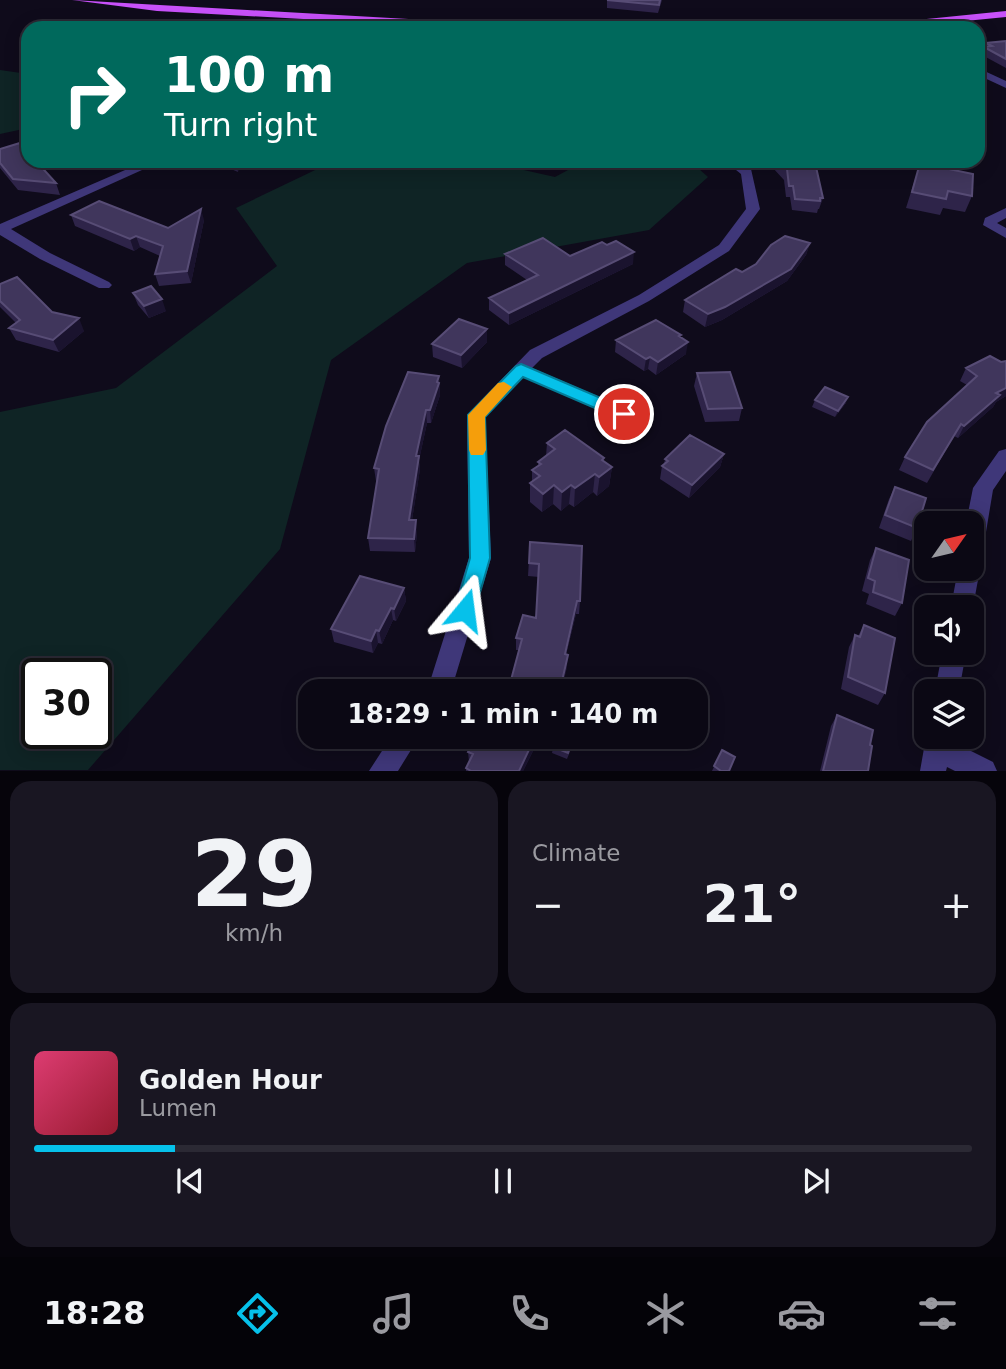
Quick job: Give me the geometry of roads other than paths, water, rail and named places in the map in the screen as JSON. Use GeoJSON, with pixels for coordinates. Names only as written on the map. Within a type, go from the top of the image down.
{"type":"FeatureCollection","features":[{"type":"Feature","properties":{"kind":"main road"},"geometry":{"type":"LineString","coordinates":[[76,0],[412,21]]}},
{"type":"Feature","properties":{"kind":"main road"},"geometry":{"type":"LineString","coordinates":[[942,21],[1006,14]]}},
{"type":"Feature","properties":{"kind":"street"},"geometry":{"type":"LineString","coordinates":[[985,73],[1006,72]]}},
{"type":"Feature","properties":{"kind":"street"},"geometry":{"type":"LineString","coordinates":[[985,74],[1006,85]]}},
{"type":"Feature","properties":{"kind":"street"},"geometry":{"type":"LineString","coordinates":[[0,229],[140,168]]}},
{"type":"Feature","properties":{"kind":"street"},"geometry":{"type":"LineString","coordinates":[[443,679],[480,558],[477,415],[536,354],[644,298],[724,248],[753,209],[747,172],[741,168]]}},
{"type":"Feature","properties":{"kind":"street"},"geometry":{"type":"LineString","coordinates":[[1006,212],[990,221],[990,225],[1006,233]]}},
{"type":"Feature","properties":{"kind":"street"},"geometry":{"type":"LineString","coordinates":[[0,229],[45,256],[104,285]]}},
{"type":"Feature","properties":{"kind":"street"},"geometry":{"type":"LineString","coordinates":[[521,370],[624,414]]}},
{"type":"Feature","properties":{"kind":"street"},"geometry":{"type":"LineString","coordinates":[[980,511],[984,488],[1006,456]]}},
{"type":"Feature","properties":{"kind":"street"},"geometry":{"type":"LineString","coordinates":[[382,771],[398,749]]}},
{"type":"Feature","properties":{"kind":"street"},"geometry":{"type":"LineString","coordinates":[[936,752],[984,771]]}}]}
